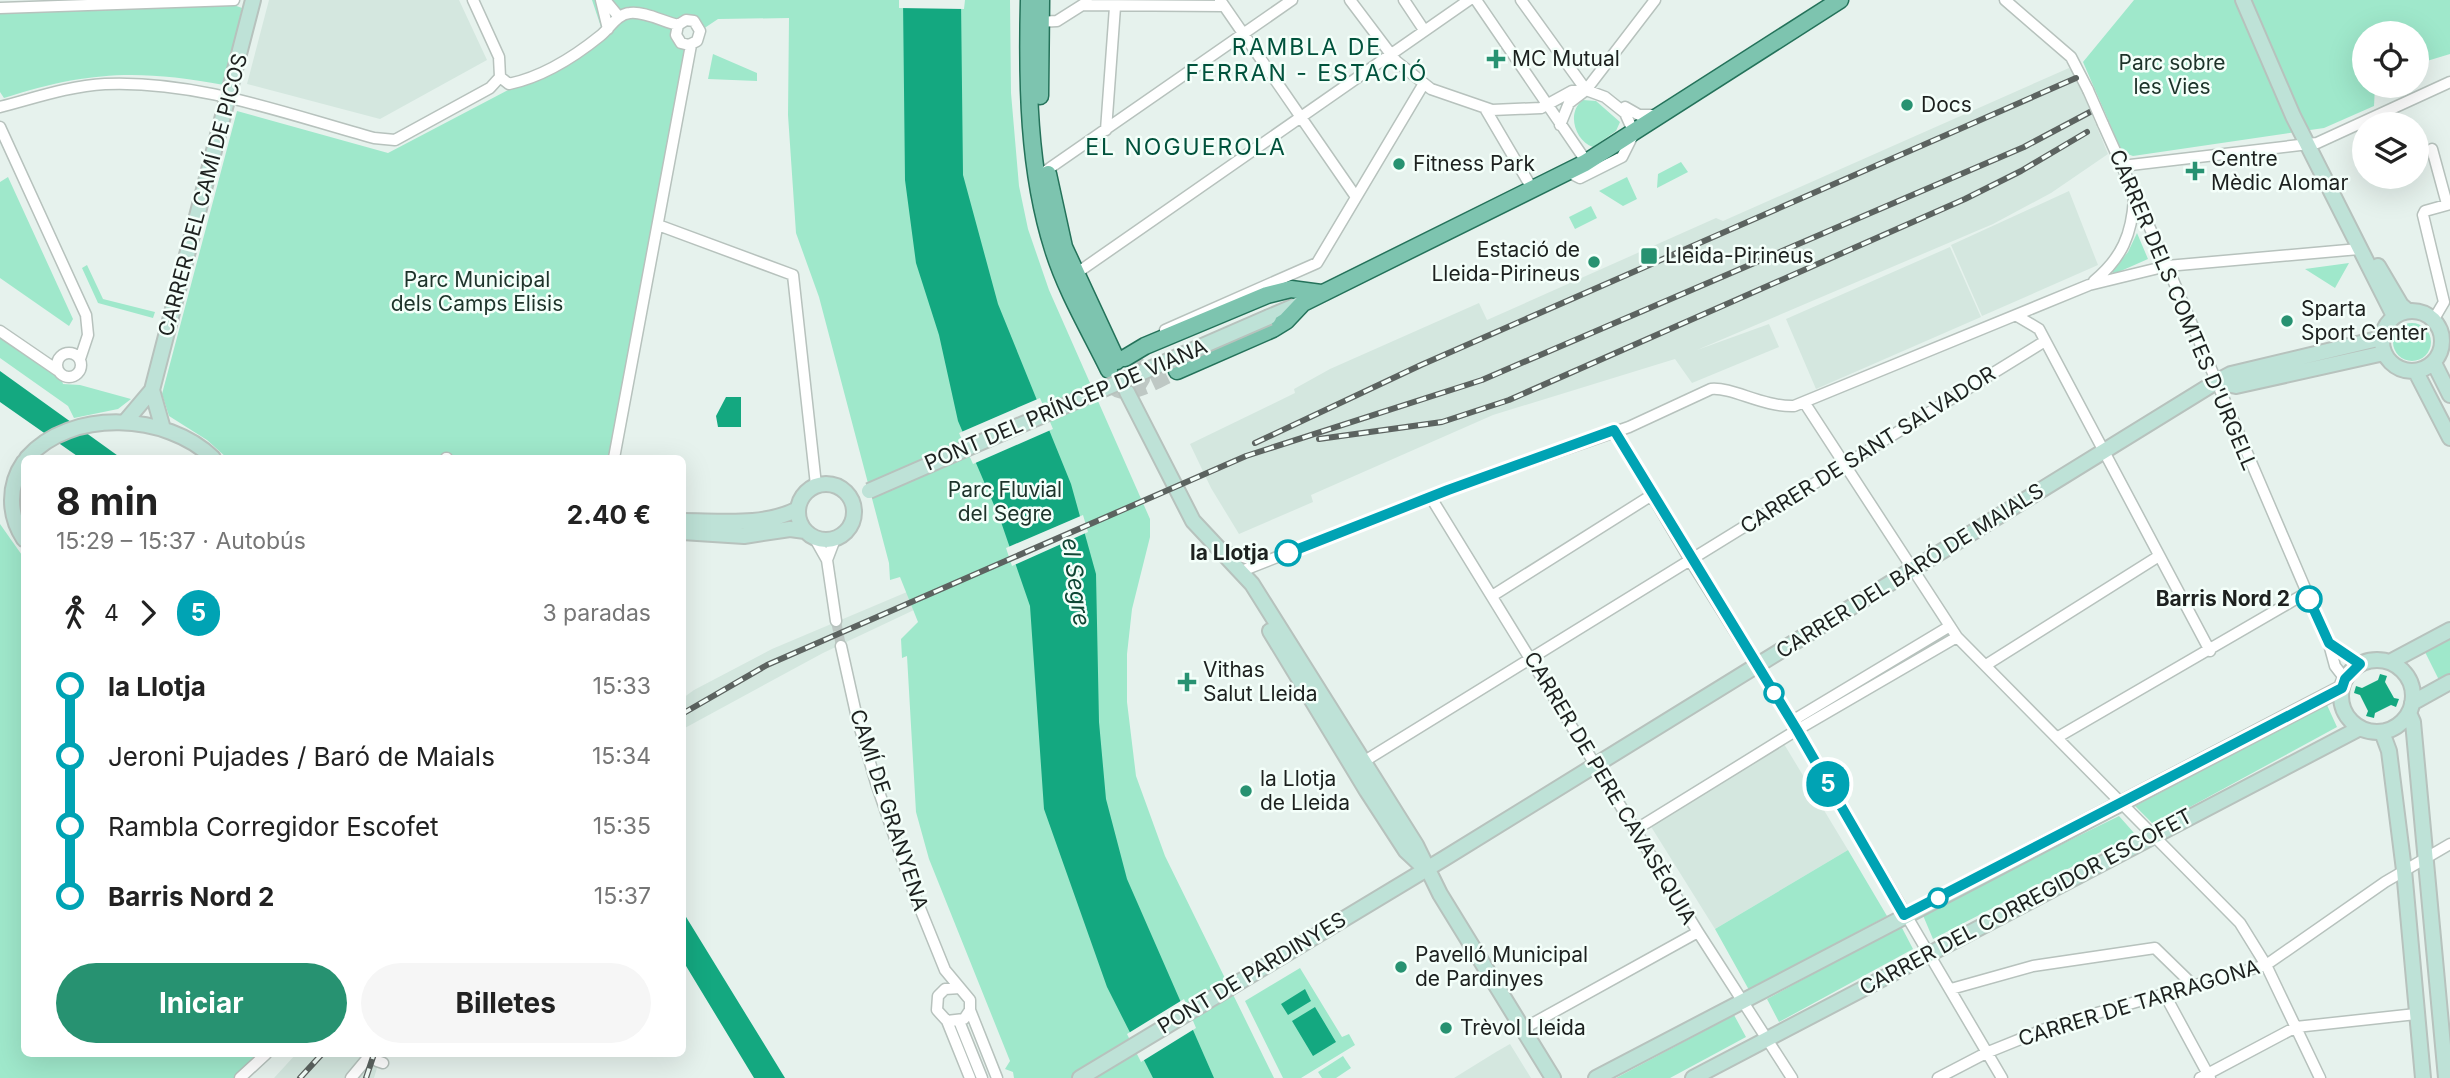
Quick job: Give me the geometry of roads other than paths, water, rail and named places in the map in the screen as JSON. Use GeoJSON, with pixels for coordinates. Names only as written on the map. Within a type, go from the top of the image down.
{"type":"FeatureCollection","features":[{"type":"Feature","properties":{"kind":"main road"},"geometry":{"type":"LineString","coordinates":[[1028,0],[1034,22],[1047,170],[1070,276]]}},
{"type":"Feature","properties":{"kind":"main road"},"geometry":{"type":"LineString","coordinates":[[1041,0],[1034,22],[1029,99],[1035,163],[1044,215],[1070,276],[1119,362],[1145,346],[1267,295],[1291,289],[1321,293]]}},
{"type":"Feature","properties":{"kind":"main road"},"geometry":{"type":"LineString","coordinates":[[1177,371],[1273,329],[1286,321],[1303,303],[1321,293],[1568,172],[1592,166],[1634,133],[1840,0]]}},
{"type":"Feature","properties":{"kind":"street"},"geometry":{"type":"LineString","coordinates":[[0,8],[103,2],[234,0]]}},
{"type":"Feature","properties":{"kind":"street","name":"CARRER DEL CAMÍ DE PICOS"},"geometry":{"type":"LineString","coordinates":[[152,390],[253,0]]}},
{"type":"Feature","properties":{"kind":"street"},"geometry":{"type":"LineString","coordinates":[[473,0],[499,57],[500,79]]}},
{"type":"Feature","properties":{"kind":"street"},"geometry":{"type":"LineString","coordinates":[[603,0],[608,29]]}},
{"type":"Feature","properties":{"kind":"street"},"geometry":{"type":"LineString","coordinates":[[603,0],[619,17]]}},
{"type":"Feature","properties":{"kind":"street"},"geometry":{"type":"LineString","coordinates":[[1047,170],[1292,0]]}},
{"type":"Feature","properties":{"kind":"street"},"geometry":{"type":"LineString","coordinates":[[1350,0],[1391,55],[1423,85],[1486,110],[1541,108],[1572,91],[1586,90],[1645,116],[1667,112]]}},
{"type":"Feature","properties":{"kind":"street"},"geometry":{"type":"LineString","coordinates":[[1404,0],[1424,30]]}},
{"type":"Feature","properties":{"kind":"street"},"geometry":{"type":"LineString","coordinates":[[1070,276],[1469,0]]}},
{"type":"Feature","properties":{"kind":"street"},"geometry":{"type":"LineString","coordinates":[[1476,0],[1549,104],[1560,125],[1592,166]]}},
{"type":"Feature","properties":{"kind":"street"},"geometry":{"type":"LineString","coordinates":[[1521,0],[1586,90]]}},
{"type":"Feature","properties":{"kind":"street"},"geometry":{"type":"LineString","coordinates":[[1560,125],[1569,103],[1586,90],[1655,0]]}},
{"type":"Feature","properties":{"kind":"street","name":"CARRER DELS COMTES D'URGELL"},"geometry":{"type":"LineString","coordinates":[[2005,0],[2071,57],[2088,90],[2167,266],[2344,683]]}},
{"type":"Feature","properties":{"kind":"street"},"geometry":{"type":"LineString","coordinates":[[2243,0],[2360,249],[2401,314]]}},
{"type":"Feature","properties":{"kind":"street"},"geometry":{"type":"LineString","coordinates":[[2252,0],[2312,143],[2401,305],[2401,314]]}},
{"type":"Feature","properties":{"kind":"street"},"geometry":{"type":"LineString","coordinates":[[1034,22],[1057,21],[1087,3],[1115,7],[1222,3],[1356,197]]}},
{"type":"Feature","properties":{"kind":"street"},"geometry":{"type":"LineString","coordinates":[[1106,130],[1115,7]]}},
{"type":"Feature","properties":{"kind":"street"},"geometry":{"type":"LineString","coordinates":[[500,79],[509,84],[530,80],[573,56],[619,17],[635,13],[678,25],[689,20],[699,27],[699,38],[691,45],[615,455]]}},
{"type":"Feature","properties":{"kind":"street"},"geometry":{"type":"LineString","coordinates":[[678,25],[677,39],[691,45]]}},
{"type":"Feature","properties":{"kind":"street"},"geometry":{"type":"LineString","coordinates":[[0,107],[58,91],[102,85],[175,87],[229,98],[389,141],[467,101],[500,79]]}},
{"type":"Feature","properties":{"kind":"street"},"geometry":{"type":"LineString","coordinates":[[2122,166],[2312,143],[2450,82]]}},
{"type":"Feature","properties":{"kind":"street"},"geometry":{"type":"LineString","coordinates":[[1119,362],[1130,346],[1317,263],[1423,85]]}},
{"type":"Feature","properties":{"kind":"street"},"geometry":{"type":"LineString","coordinates":[[1612,102],[1629,117],[1634,133]]}},
{"type":"Feature","properties":{"kind":"street"},"geometry":{"type":"LineString","coordinates":[[1486,110],[1533,190]]}},
{"type":"Feature","properties":{"kind":"street"},"geometry":{"type":"LineString","coordinates":[[0,127],[86,315],[88,335],[80,359],[80,371],[74,376],[63,376],[0,331]]}},
{"type":"Feature","properties":{"kind":"street"},"geometry":{"type":"LineString","coordinates":[[2432,149],[2449,204],[2425,211],[2423,215],[2444,302],[2443,329],[2434,363],[2450,394]]}},
{"type":"Feature","properties":{"kind":"street"},"geometry":{"type":"LineString","coordinates":[[2089,285],[2110,268],[2126,245],[2133,220],[2135,194]]}},
{"type":"Feature","properties":{"kind":"street"},"geometry":{"type":"LineString","coordinates":[[658,225],[793,275],[816,485]]}},
{"type":"Feature","properties":{"kind":"street"},"geometry":{"type":"LineString","coordinates":[[1238,572],[1430,496],[1629,427],[1714,388],[1770,405],[1804,402],[2089,285],[2167,266],[2360,249]]}},
{"type":"Feature","properties":{"kind":"street","name":"PONT DEL PRÍNCEP DE VIANA"},"geometry":{"type":"LineString","coordinates":[[852,499],[1303,303]]}},
{"type":"Feature","properties":{"kind":"street"},"geometry":{"type":"LineString","coordinates":[[2039,329],[2044,305]]}},
{"type":"Feature","properties":{"kind":"street"},"geometry":{"type":"LineString","coordinates":[[2434,363],[2416,372],[2397,368],[2384,353],[2382,338],[2388,322],[2401,314],[2422,312],[2443,329]]}},
{"type":"Feature","properties":{"kind":"street"},"geometry":{"type":"LineString","coordinates":[[2017,316],[2039,329],[2210,651]]}},
{"type":"Feature","properties":{"kind":"street","name":"CARRER DEL BARÓ DE MAIALS"},"geometry":{"type":"LineString","coordinates":[[1426,870],[2216,382],[2231,374],[2382,338]]}},
{"type":"Feature","properties":{"kind":"street","name":"CARRER DE SANT SALVADOR"},"geometry":{"type":"LineString","coordinates":[[1363,762],[2045,341]]}},
{"type":"Feature","properties":{"kind":"street"},"geometry":{"type":"LineString","coordinates":[[57,370],[57,362],[65,353],[74,354],[80,359]]}},
{"type":"Feature","properties":{"kind":"street"},"geometry":{"type":"LineString","coordinates":[[2216,382],[2236,386],[2384,353]]}},
{"type":"Feature","properties":{"kind":"street"},"geometry":{"type":"LineString","coordinates":[[2416,372],[2450,438]]}},
{"type":"Feature","properties":{"kind":"street"},"geometry":{"type":"LineString","coordinates":[[125,422],[152,390]]}},
{"type":"Feature","properties":{"kind":"street"},"geometry":{"type":"LineString","coordinates":[[152,390],[163,429]]}},
{"type":"Feature","properties":{"kind":"street"},"geometry":{"type":"LineString","coordinates":[[1127,393],[1193,521],[1252,584],[1416,845],[1426,870],[1521,1030],[1553,1078]]}},
{"type":"Feature","properties":{"kind":"street"},"geometry":{"type":"LineString","coordinates":[[1804,402],[1843,467],[1956,636],[2239,923],[2266,965],[2320,1078]]}},
{"type":"Feature","properties":{"kind":"street"},"geometry":{"type":"LineString","coordinates":[[31,455],[40,446],[92,425],[125,422],[163,429],[196,445],[209,455]]}},
{"type":"Feature","properties":{"kind":"street"},"geometry":{"type":"LineString","coordinates":[[1614,430],[1690,560],[1794,726],[2002,1078]]}},
{"type":"Feature","properties":{"kind":"street"},"geometry":{"type":"LineString","coordinates":[[21,469],[15,479],[12,503],[21,532]]}},
{"type":"Feature","properties":{"kind":"street"},"geometry":{"type":"LineString","coordinates":[[0,486],[15,479]]}},
{"type":"Feature","properties":{"kind":"street"},"geometry":{"type":"LineString","coordinates":[[686,520],[744,522],[785,516],[798,509],[803,496],[816,485],[828,483],[839,486],[852,499],[854,516],[850,528],[835,538],[827,561]]}},
{"type":"Feature","properties":{"kind":"street"},"geometry":{"type":"LineString","coordinates":[[1492,596],[1652,495]]}},
{"type":"Feature","properties":{"kind":"street","name":"CARRER DE PERE CAVASÈQUIA"},"geometry":{"type":"LineString","coordinates":[[1430,496],[1698,932],[1792,1078]]}},
{"type":"Feature","properties":{"kind":"street"},"geometry":{"type":"LineString","coordinates":[[798,509],[827,561],[836,621]]}},
{"type":"Feature","properties":{"kind":"street"},"geometry":{"type":"LineString","coordinates":[[0,510],[15,519]]}},
{"type":"Feature","properties":{"kind":"street"},"geometry":{"type":"LineString","coordinates":[[686,532],[744,536],[790,529],[835,538]]}},
{"type":"Feature","properties":{"kind":"street"},"geometry":{"type":"LineString","coordinates":[[1215,546],[1261,563]]}},
{"type":"Feature","properties":{"kind":"street"},"geometry":{"type":"LineString","coordinates":[[1986,664],[2159,556]]}},
{"type":"Feature","properties":{"kind":"street"},"geometry":{"type":"LineString","coordinates":[[1238,572],[1248,595],[1367,791],[1406,851],[1426,870]]}},
{"type":"Feature","properties":{"kind":"street"},"geometry":{"type":"LineString","coordinates":[[2058,737],[2306,593]]}},
{"type":"Feature","properties":{"kind":"street"},"geometry":{"type":"LineString","coordinates":[[1635,830],[1950,626]]}},
{"type":"Feature","properties":{"kind":"street"},"geometry":{"type":"LineString","coordinates":[[2450,630],[2390,662],[2369,661],[2360,664],[2344,683],[2344,711],[2360,728],[2382,732],[2402,722],[2410,708],[2450,682]]}},
{"type":"Feature","properties":{"kind":"street"},"geometry":{"type":"LineString","coordinates":[[1794,726],[1956,636]]}},
{"type":"Feature","properties":{"kind":"street"},"geometry":{"type":"LineString","coordinates":[[2329,643],[2360,664]]}},
{"type":"Feature","properties":{"kind":"street","name":"CAMÍ DE GRANYENA"},"geometry":{"type":"LineString","coordinates":[[841,646],[876,783],[945,970],[960,988]]}},
{"type":"Feature","properties":{"kind":"street"},"geometry":{"type":"LineString","coordinates":[[2390,662],[2406,674],[2410,683],[2410,708],[2427,856],[2446,1078]]}},
{"type":"Feature","properties":{"kind":"street","name":"CARRER DEL CORREGIDOR ESCOFET"},"geometry":{"type":"LineString","coordinates":[[1596,1078],[2344,683]]}},
{"type":"Feature","properties":{"kind":"street","name":"CARRER DEL CORREGIDOR ESCOFET"},"geometry":{"type":"LineString","coordinates":[[1693,1078],[1928,952],[2360,728]]}},
{"type":"Feature","properties":{"kind":"street"},"geometry":{"type":"LineString","coordinates":[[2382,732],[2389,751],[2404,870],[2423,1078]]}},
{"type":"Feature","properties":{"kind":"street","name":"CARRER DE TARRAGONA"},"geometry":{"type":"LineString","coordinates":[[1938,1078],[1986,1053],[2055,1025],[2266,965],[2404,870],[2450,844]]}},
{"type":"Feature","properties":{"kind":"street","name":"PONT DE PARDINYES"},"geometry":{"type":"LineString","coordinates":[[1080,1078],[1426,870]]}},
{"type":"Feature","properties":{"kind":"street"},"geometry":{"type":"LineString","coordinates":[[1521,1030],[1698,932]]}},
{"type":"Feature","properties":{"kind":"street"},"geometry":{"type":"LineString","coordinates":[[1951,989],[2038,965],[2155,948],[2193,985]]}},
{"type":"Feature","properties":{"kind":"street"},"geometry":{"type":"LineString","coordinates":[[945,970],[936,1005],[939,1015],[947,1021],[970,1078]]}},
{"type":"Feature","properties":{"kind":"street"},"geometry":{"type":"LineString","coordinates":[[941,992],[950,987],[960,988],[970,1000],[970,1010],[997,1078]]}},
{"type":"Feature","properties":{"kind":"street"},"geometry":{"type":"LineString","coordinates":[[2165,995],[2206,1077],[2296,1027],[2416,1014]]}},
{"type":"Feature","properties":{"kind":"street"},"geometry":{"type":"LineString","coordinates":[[947,1021],[959,1021],[970,1010]]}},
{"type":"Feature","properties":{"kind":"street"},"geometry":{"type":"LineString","coordinates":[[959,1021],[982,1078]]}},
{"type":"Feature","properties":{"kind":"street"},"geometry":{"type":"LineString","coordinates":[[240,1078],[263,1057]]}},
{"type":"Feature","properties":{"kind":"street"},"geometry":{"type":"LineString","coordinates":[[351,1078],[366,1060]]}},
{"type":"Feature","properties":{"kind":"water","name":"el Segre"},"geometry":{"type":"Polygon","coordinates":[[[903,0],[961,0],[963,175],[998,304],[1071,484],[1096,574],[1099,722],[1106,799],[1127,879],[1214,1078],[1153,1078],[1107,987],[1044,809],[1030,606],[1000,519],[958,421],[939,335],[916,263],[905,180],[903,0]]]}},
{"type":"Feature","properties":{"kind":"water"},"geometry":{"type":"Polygon","coordinates":[[[0,371],[117,455],[76,455],[0,402],[0,371]]]}},
{"type":"Feature","properties":{"kind":"water"},"geometry":{"type":"Polygon","coordinates":[[[726,397],[741,397],[741,427],[718,427],[716,416],[726,397]]]}},
{"type":"Feature","properties":{"kind":"water"},"geometry":{"type":"Polygon","coordinates":[[[2380,674],[2387,676],[2385,682],[2394,698],[2399,699],[2396,707],[2391,705],[2375,713],[2374,718],[2366,716],[2368,711],[2360,695],[2354,693],[2356,686],[2362,688],[2378,680],[2380,674]]]}},
{"type":"Feature","properties":{"kind":"water"},"geometry":{"type":"Polygon","coordinates":[[[686,917],[785,1078],[754,1078],[686,966],[686,917]]]}},
{"type":"Feature","properties":{"kind":"water"},"geometry":{"type":"Polygon","coordinates":[[[1305,989],[1311,1001],[1288,1015],[1281,1004],[1305,989]]]}},
{"type":"Feature","properties":{"kind":"water"},"geometry":{"type":"Polygon","coordinates":[[[1315,1007],[1336,1042],[1313,1056],[1292,1021],[1315,1007]]]}},
{"type":"Feature","properties":{"kind":"tunnel"},"geometry":{"type":"LineString","coordinates":[[1136,389],[1142,379],[1140,367],[1131,359],[1117,361],[1109,376],[1113,386],[1119,390],[1138,389],[1177,371]]}},
{"type":"Feature","properties":{"kind":"tunnel"},"geometry":{"type":"LineString","coordinates":[[836,621],[841,646]]}},
{"type":"Feature","properties":{"kind":"railway"},"geometry":{"type":"LineString","coordinates":[[1255,443],[1421,365],[2076,78]]}},
{"type":"Feature","properties":{"kind":"railway"},"geometry":{"type":"LineString","coordinates":[[686,712],[767,665],[1246,456],[1482,380],[2024,147],[2090,112]]}},
{"type":"Feature","properties":{"kind":"railway"},"geometry":{"type":"LineString","coordinates":[[1319,439],[1442,422],[1509,400],[1965,199],[2021,171],[2087,132]]}},
{"type":"Feature","properties":{"kind":"railway"},"geometry":{"type":"LineString","coordinates":[[300,1078],[319,1057]]}},
{"type":"Feature","properties":{"kind":"railway"},"geometry":{"type":"LineString","coordinates":[[366,1078],[373,1057]]}},
{"type":"Feature","properties":{"kind":"place","name":"MC Mutual"},"geometry":{"type":"Point","coordinates":[1496,59]}},
{"type":"Feature","properties":{"kind":"place","name":"Docs"},"geometry":{"type":"Point","coordinates":[1907,105]}},
{"type":"Feature","properties":{"kind":"place","name":"Fitness Park"},"geometry":{"type":"Point","coordinates":[1399,164]}},
{"type":"Feature","properties":{"kind":"place","name":"Centre Mèdic Alomar"},"geometry":{"type":"Point","coordinates":[2195,171]}},
{"type":"Feature","properties":{"kind":"place","name":"Lleida-Pirineus"},"geometry":{"type":"Point","coordinates":[1649,256]}},
{"type":"Feature","properties":{"kind":"place","name":"Estació de Lleida-Pirineus"},"geometry":{"type":"Point","coordinates":[1594,262]}},
{"type":"Feature","properties":{"kind":"place","name":"Sparta Sport Center"},"geometry":{"type":"Point","coordinates":[2287,321]}},
{"type":"Feature","properties":{"kind":"place","name":"la Llotja"},"geometry":{"type":"Point","coordinates":[1288,553]}},
{"type":"Feature","properties":{"kind":"place","name":"Barris Nord 2"},"geometry":{"type":"Point","coordinates":[2309,599]}},
{"type":"Feature","properties":{"kind":"place","name":"Vithas Salut Lleida"},"geometry":{"type":"Point","coordinates":[1187,682]}},
{"type":"Feature","properties":{"kind":"place","name":"la Llotja de Lleida"},"geometry":{"type":"Point","coordinates":[1246,791]}},
{"type":"Feature","properties":{"kind":"place","name":"Pavelló Municipal de Pardinyes"},"geometry":{"type":"Point","coordinates":[1401,967]}},
{"type":"Feature","properties":{"kind":"place","name":"Trèvol Lleida"},"geometry":{"type":"Point","coordinates":[1446,1028]}},
{"type":"Feature","properties":{"kind":"district","name":"RAMBLA DE FERRAN - ESTACIÓ"},"geometry":{"type":"Point","coordinates":[1307,60]}},
{"type":"Feature","properties":{"kind":"district","name":"EL NOGUEROLA"},"geometry":{"type":"Point","coordinates":[1186,147]}},
{"type":"Feature","properties":{"kind":"park label","name":"Parc sobre les Vies"},"geometry":{"type":"Point","coordinates":[2172,75]}},
{"type":"Feature","properties":{"kind":"park label","name":"Parc Municipal dels Camps Elisis"},"geometry":{"type":"Point","coordinates":[477,292]}},
{"type":"Feature","properties":{"kind":"park label","name":"Parc Fluvial del Segre"},"geometry":{"type":"Point","coordinates":[1005,502]}}]}
